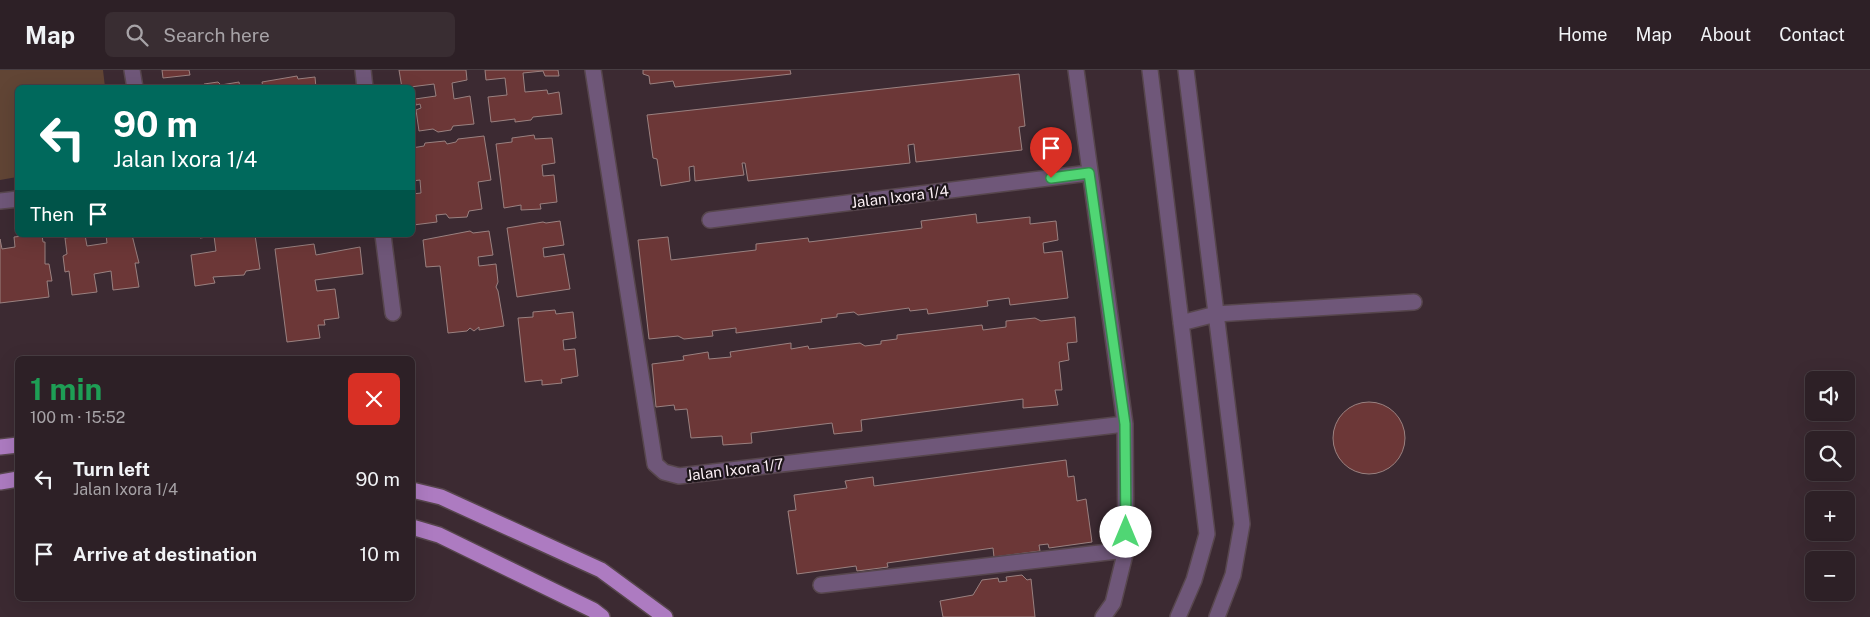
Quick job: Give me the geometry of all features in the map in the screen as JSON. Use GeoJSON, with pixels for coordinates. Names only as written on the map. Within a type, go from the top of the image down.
{"type":"FeatureCollection","features":[{"type":"Feature","properties":{"kind":"main road"},"geometry":{"type":"LineString","coordinates":[[0,447],[15,444]]}},
{"type":"Feature","properties":{"kind":"main road"},"geometry":{"type":"LineString","coordinates":[[0,482],[15,480]]}},
{"type":"Feature","properties":{"kind":"main road"},"geometry":{"type":"LineString","coordinates":[[415,491],[441,496],[601,570],[665,617]]}},
{"type":"Feature","properties":{"kind":"main road"},"geometry":{"type":"LineString","coordinates":[[415,528],[439,535],[593,610],[602,617]]}},
{"type":"Feature","properties":{"kind":"street"},"geometry":{"type":"LineString","coordinates":[[132,70],[134,85]]}},
{"type":"Feature","properties":{"kind":"street"},"geometry":{"type":"LineString","coordinates":[[363,70],[365,85]]}},
{"type":"Feature","properties":{"kind":"street","name":"Jalan Ixora 1/7"},"geometry":{"type":"LineString","coordinates":[[593,70],[655,464],[664,472],[679,476],[1125,424]]}},
{"type":"Feature","properties":{"kind":"street"},"geometry":{"type":"LineString","coordinates":[[1076,70],[1125,424],[1126,550],[1113,603],[1103,617]]}},
{"type":"Feature","properties":{"kind":"street"},"geometry":{"type":"LineString","coordinates":[[1150,70],[1207,534],[1194,580],[1178,617]]}},
{"type":"Feature","properties":{"kind":"street"},"geometry":{"type":"LineString","coordinates":[[1186,70],[1242,524],[1233,575],[1217,617]]}},
{"type":"Feature","properties":{"kind":"street","name":"Jalan Ixora 1/4"},"geometry":{"type":"LineString","coordinates":[[710,220],[1089,173]]}},
{"type":"Feature","properties":{"kind":"street"},"geometry":{"type":"LineString","coordinates":[[0,201],[15,199]]}},
{"type":"Feature","properties":{"kind":"street"},"geometry":{"type":"LineString","coordinates":[[383,237],[393,312]]}},
{"type":"Feature","properties":{"kind":"street"},"geometry":{"type":"LineString","coordinates":[[1181,323],[1216,314],[1414,302]]}},
{"type":"Feature","properties":{"kind":"street"},"geometry":{"type":"LineString","coordinates":[[821,585],[1126,550]]}},
{"type":"Feature","properties":{"kind":"shaded area"},"geometry":{"type":"Polygon","coordinates":[[[0,70],[103,70],[105,85],[15,85],[15,177],[0,180],[0,70]]]}},
{"type":"Feature","properties":{"kind":"building"},"geometry":{"type":"Polygon","coordinates":[[[162,70],[189,70],[190,75],[163,78],[162,70]]]}},
{"type":"Feature","properties":{"kind":"building"},"geometry":{"type":"Polygon","coordinates":[[[399,70],[466,70],[467,80],[452,83],[454,99],[470,96],[474,124],[453,126],[451,130],[438,132],[433,129],[419,131],[416,110],[421,108],[420,104],[416,105],[415,99],[436,96],[434,84],[415,86],[402,85],[399,70]]]}},
{"type":"Feature","properties":{"kind":"building"},"geometry":{"type":"Polygon","coordinates":[[[485,70],[558,70],[559,76],[545,76],[543,71],[523,73],[525,92],[547,90],[548,94],[559,92],[562,114],[533,117],[531,120],[515,122],[515,119],[491,122],[488,97],[507,95],[505,78],[486,80],[485,70]]]}},
{"type":"Feature","properties":{"kind":"building"},"geometry":{"type":"Polygon","coordinates":[[[643,70],[790,70],[791,74],[675,87],[673,81],[650,84],[649,76],[643,74],[643,70]]]}},
{"type":"Feature","properties":{"kind":"building"},"geometry":{"type":"Polygon","coordinates":[[[1019,74],[1025,126],[1019,127],[1022,150],[916,162],[914,144],[908,145],[910,163],[748,181],[745,163],[742,163],[744,175],[695,181],[694,166],[689,167],[690,181],[661,186],[657,159],[653,158],[647,115],[1019,74]]]}},
{"type":"Feature","properties":{"kind":"building"},"geometry":{"type":"Polygon","coordinates":[[[297,76],[298,79],[315,77],[316,85],[262,85],[262,82],[297,76]]]}},
{"type":"Feature","properties":{"kind":"building"},"geometry":{"type":"Polygon","coordinates":[[[218,82],[221,85],[203,85],[218,82]]]}},
{"type":"Feature","properties":{"kind":"building"},"geometry":{"type":"Polygon","coordinates":[[[239,82],[240,85],[221,85],[239,82]]]}},
{"type":"Feature","properties":{"kind":"building"},"geometry":{"type":"Polygon","coordinates":[[[534,135],[535,139],[552,138],[555,163],[542,165],[543,176],[554,175],[557,202],[540,204],[541,209],[521,210],[521,205],[504,208],[496,144],[512,142],[512,138],[534,135]]]}},
{"type":"Feature","properties":{"kind":"building"},"geometry":{"type":"Polygon","coordinates":[[[484,136],[491,180],[478,182],[482,209],[469,211],[467,217],[449,218],[446,214],[436,215],[437,222],[415,225],[415,194],[421,193],[420,180],[415,181],[415,148],[424,146],[425,143],[445,141],[447,144],[456,142],[458,139],[484,136]]]}},
{"type":"Feature","properties":{"kind":"building"},"geometry":{"type":"Polygon","coordinates":[[[976,214],[977,223],[1030,217],[1030,224],[1056,221],[1058,240],[1043,243],[1044,253],[1062,251],[1068,298],[1010,305],[1009,298],[987,301],[988,306],[928,314],[927,309],[910,311],[909,308],[858,315],[854,312],[837,314],[837,317],[821,319],[822,322],[736,333],[736,328],[712,331],[713,336],[684,339],[678,336],[649,339],[638,240],[668,237],[671,260],[756,250],[756,244],[808,238],[809,242],[922,228],[921,221],[976,214]]]}},
{"type":"Feature","properties":{"kind":"building"},"geometry":{"type":"Polygon","coordinates":[[[560,221],[564,245],[543,248],[544,257],[564,254],[570,289],[517,297],[507,228],[560,221]]]}},
{"type":"Feature","properties":{"kind":"building"},"geometry":{"type":"Polygon","coordinates":[[[470,231],[473,233],[489,231],[493,255],[478,257],[479,266],[496,264],[498,282],[496,287],[504,326],[479,330],[479,327],[474,331],[470,328],[467,331],[448,333],[440,266],[426,267],[423,240],[470,231]]]}},
{"type":"Feature","properties":{"kind":"building"},"geometry":{"type":"Polygon","coordinates":[[[14,237],[42,237],[43,242],[45,242],[45,264],[49,264],[52,281],[47,281],[49,297],[0,303],[0,239],[2,249],[15,247],[14,237]]]}},
{"type":"Feature","properties":{"kind":"building"},"geometry":{"type":"Polygon","coordinates":[[[85,237],[87,246],[107,243],[106,237],[132,237],[139,263],[135,263],[139,287],[113,290],[111,271],[94,274],[97,292],[72,295],[69,271],[65,272],[63,256],[67,254],[65,238],[85,237]]]}},
{"type":"Feature","properties":{"kind":"building"},"geometry":{"type":"Polygon","coordinates":[[[214,237],[255,237],[260,269],[246,271],[244,275],[213,277],[215,283],[195,286],[191,255],[216,251],[214,237]]]}},
{"type":"Feature","properties":{"kind":"building"},"geometry":{"type":"Polygon","coordinates":[[[314,244],[316,255],[360,247],[363,274],[315,280],[317,291],[335,289],[339,318],[324,320],[325,325],[318,325],[320,338],[287,342],[275,249],[314,244]]]}},
{"type":"Feature","properties":{"kind":"building"},"geometry":{"type":"Polygon","coordinates":[[[555,310],[556,314],[573,312],[576,338],[563,340],[564,350],[575,349],[578,376],[561,379],[562,383],[542,385],[542,380],[525,382],[518,318],[533,317],[533,312],[555,310]]]}},
{"type":"Feature","properties":{"kind":"building"},"geometry":{"type":"Polygon","coordinates":[[[1075,317],[1077,342],[1067,343],[1069,360],[1059,362],[1062,390],[1055,390],[1058,405],[1023,408],[1023,399],[861,420],[862,431],[834,434],[832,423],[751,433],[752,443],[723,445],[722,436],[691,438],[687,409],[675,410],[674,405],[656,407],[652,364],[684,360],[683,356],[708,352],[709,359],[731,357],[730,352],[791,343],[791,349],[808,346],[809,349],[860,343],[865,346],[897,339],[897,335],[982,325],[983,330],[1006,327],[1006,321],[1035,318],[1041,321],[1075,317]]]}},
{"type":"Feature","properties":{"kind":"building"},"geometry":{"type":"Polygon","coordinates":[[[1376,402],[1395,412],[1403,424],[1405,438],[1403,452],[1395,464],[1383,472],[1362,474],[1343,464],[1335,452],[1333,431],[1343,412],[1355,404],[1376,402]]]}},
{"type":"Feature","properties":{"kind":"building"},"geometry":{"type":"Polygon","coordinates":[[[1066,460],[1068,477],[1074,476],[1077,501],[1086,499],[1092,542],[1049,548],[1048,544],[1039,545],[1040,551],[994,557],[993,548],[887,563],[888,567],[857,571],[856,566],[797,574],[788,511],[796,510],[794,495],[847,488],[845,481],[873,477],[874,486],[1066,460]]]}},
{"type":"Feature","properties":{"kind":"building"},"geometry":{"type":"Polygon","coordinates":[[[1022,575],[1027,580],[1031,579],[1035,617],[943,617],[940,601],[973,595],[982,580],[998,578],[999,582],[1007,581],[1006,577],[1022,575]]]}},
{"type":"Feature","properties":{"kind":"route"},"geometry":{"type":"LineString","coordinates":[[1051,178],[1089,173],[1125,424],[1126,532]]}}]}
